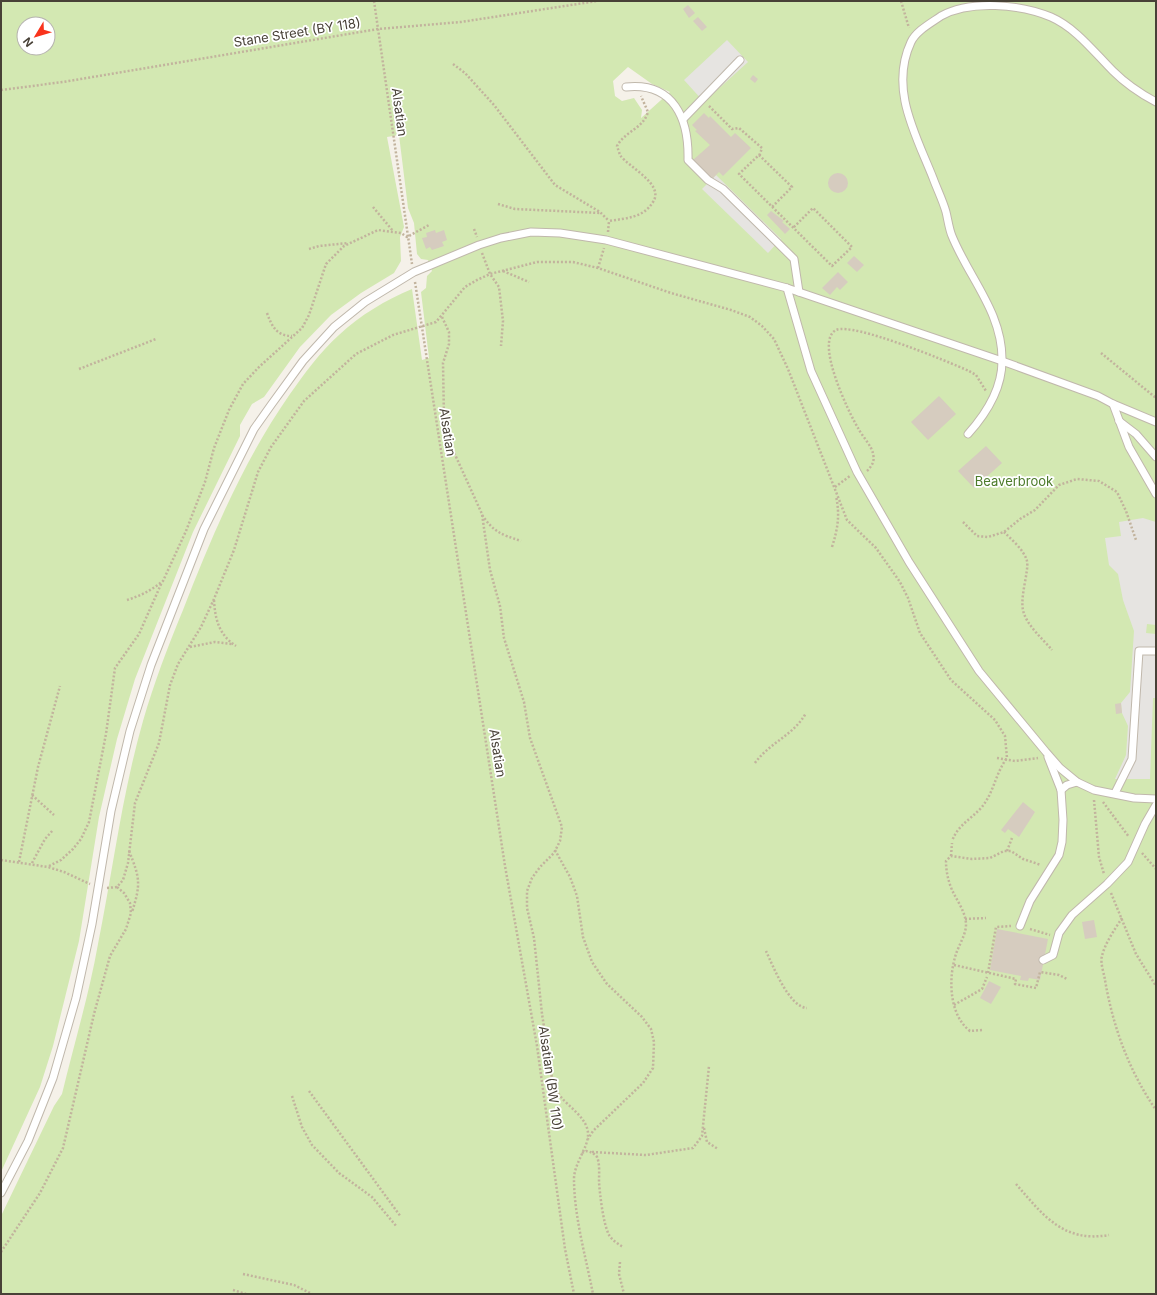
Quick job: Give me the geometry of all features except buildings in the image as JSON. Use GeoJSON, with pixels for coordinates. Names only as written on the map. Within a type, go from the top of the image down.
{"type":"FeatureCollection","features":[{"type":"Feature","properties":{"kind":"lane"},"geometry":{"type":"LineString","coordinates":[[968,434],[984,416],[994,398],[1002,361],[992,310],[951,236],[945,210],[915,137],[904,98],[902,74],[912,41],[926,26],[949,10],[972,4],[1015,6],[1052,17],[1082,38],[1114,72],[1146,97],[1156,102]]}},
{"type":"Feature","properties":{"kind":"lane"},"geometry":{"type":"LineString","coordinates":[[683,119],[705,94],[740,60]]}},
{"type":"Feature","properties":{"kind":"lane"},"geometry":{"type":"LineString","coordinates":[[626,87],[637,86],[663,93],[681,114],[688,140],[688,160],[708,180],[723,189],[794,259],[799,292]]}},
{"type":"Feature","properties":{"kind":"lane"},"geometry":{"type":"LineString","coordinates":[[1,1192],[28,1141],[53,1078],[76,998],[99,887],[111,812],[130,731],[151,665],[204,529],[254,429],[303,361],[334,327],[365,302],[414,272],[448,257],[501,238],[531,232],[560,233],[606,240],[787,288],[1002,361],[1098,396],[1156,422]]}},
{"type":"Feature","properties":{"kind":"lane"},"geometry":{"type":"LineString","coordinates":[[787,288],[811,371],[857,472],[913,568],[979,671],[1060,768],[1077,782],[1094,790],[1134,798],[1156,800]]}},
{"type":"Feature","properties":{"kind":"lane"},"geometry":{"type":"LineString","coordinates":[[1113,404],[1129,447],[1156,494]]}},
{"type":"Feature","properties":{"kind":"lane"},"geometry":{"type":"LineString","coordinates":[[1119,421],[1136,434],[1156,457]]}},
{"type":"Feature","properties":{"kind":"lane"},"geometry":{"type":"LineString","coordinates":[[1115,793],[1132,759],[1140,651],[1156,651]]}},
{"type":"Feature","properties":{"kind":"lane"},"geometry":{"type":"LineString","coordinates":[[1020,926],[1030,901],[1059,854],[1062,842],[1063,820],[1061,790],[1046,752]]}},
{"type":"Feature","properties":{"kind":"lane"},"geometry":{"type":"LineString","coordinates":[[1061,790],[1067,785],[1077,782]]}},
{"type":"Feature","properties":{"kind":"lane"},"geometry":{"type":"LineString","coordinates":[[1043,960],[1053,955],[1059,933],[1072,915],[1106,881],[1128,862],[1135,844],[1156,805]]}},
{"type":"Feature","properties":{"kind":"path","name":"Alsatian"},"geometry":{"type":"LineString","coordinates":[[374,1],[407,237],[414,272],[421,328],[505,866]]}},
{"type":"Feature","properties":{"kind":"path","name":"Stane Street (BY 118)"},"geometry":{"type":"LineString","coordinates":[[1,90],[63,82],[378,29],[461,22],[597,1]]}},
{"type":"Feature","properties":{"kind":"path"},"geometry":{"type":"LineString","coordinates":[[901,1],[912,41]]}},
{"type":"Feature","properties":{"kind":"path"},"geometry":{"type":"LineString","coordinates":[[453,64],[465,72],[494,105],[555,185],[602,213],[609,221]]}},
{"type":"Feature","properties":{"kind":"path"},"geometry":{"type":"LineString","coordinates":[[609,221],[637,217],[649,208],[655,199],[655,188],[648,179],[620,154],[617,146],[621,139],[639,128],[647,117],[648,112],[637,86]]}},
{"type":"Feature","properties":{"kind":"path"},"geometry":{"type":"LineString","coordinates":[[705,94],[708,99],[709,108],[732,129],[739,128],[762,148],[759,155],[739,174],[793,228],[832,266],[852,246],[813,208],[793,228]]}},
{"type":"Feature","properties":{"kind":"path"},"geometry":{"type":"LineString","coordinates":[[759,155],[792,187],[772,207]]}},
{"type":"Feature","properties":{"kind":"path"},"geometry":{"type":"LineString","coordinates":[[498,204],[515,209],[602,213]]}},
{"type":"Feature","properties":{"kind":"path"},"geometry":{"type":"LineString","coordinates":[[373,207],[394,231]]}},
{"type":"Feature","properties":{"kind":"path"},"geometry":{"type":"LineString","coordinates":[[598,268],[606,240],[609,221]]}},
{"type":"Feature","properties":{"kind":"path"},"geometry":{"type":"LineString","coordinates":[[48,867],[62,860],[73,849],[81,839],[89,822],[106,734],[115,668],[139,634],[186,531],[204,482],[214,448],[229,410],[243,384],[259,367],[302,328],[309,315],[326,264],[333,255],[350,243],[378,230],[394,231],[407,237],[429,225]]}},
{"type":"Feature","properties":{"kind":"path"},"geometry":{"type":"LineString","coordinates":[[309,249],[326,245],[350,243]]}},
{"type":"Feature","properties":{"kind":"path"},"geometry":{"type":"LineString","coordinates":[[1,860],[32,863],[64,872],[99,887],[117,887],[123,880],[129,851],[135,803],[159,743],[170,685],[178,664],[189,647],[214,599],[234,550],[258,472],[271,447],[292,416],[304,401],[356,354],[393,335],[421,328],[436,322],[442,317],[465,287],[490,274],[537,262],[573,262],[598,268],[671,293],[750,317],[762,326],[774,339],[788,369],[847,520],[876,548],[900,582],[908,598],[920,633],[934,657],[951,680],[995,720],[1005,736],[1008,758],[999,769],[993,790],[980,810],[961,825],[952,842],[951,856],[946,861],[947,875],[966,925],[952,973],[954,1005],[962,1025],[970,1031],[982,1030]]}},
{"type":"Feature","properties":{"kind":"path"},"geometry":{"type":"LineString","coordinates":[[502,271],[529,282]]}},
{"type":"Feature","properties":{"kind":"path"},"geometry":{"type":"LineString","coordinates":[[490,274],[499,287],[501,298],[503,321],[501,346]]}},
{"type":"Feature","properties":{"kind":"path"},"geometry":{"type":"LineString","coordinates":[[266,313],[273,328],[279,334],[292,336]]}},
{"type":"Feature","properties":{"kind":"path"},"geometry":{"type":"LineString","coordinates":[[442,317],[449,332],[449,344],[443,363],[444,419],[452,448],[482,514],[492,528],[500,534],[521,541]]}},
{"type":"Feature","properties":{"kind":"path"},"geometry":{"type":"LineString","coordinates":[[835,487],[857,472],[864,474],[871,467],[874,461],[873,453],[858,429],[842,395],[832,368],[828,342],[830,335],[836,330],[847,328],[886,340],[969,370],[976,375],[994,398]]}},
{"type":"Feature","properties":{"kind":"path"},"geometry":{"type":"LineString","coordinates":[[79,369],[156,339]]}},
{"type":"Feature","properties":{"kind":"path"},"geometry":{"type":"LineString","coordinates":[[1102,354],[1156,398]]}},
{"type":"Feature","properties":{"kind":"path"},"geometry":{"type":"LineString","coordinates":[[963,522],[977,536],[988,537],[1004,532],[1020,518],[1035,510],[1059,485],[1077,479],[1099,481],[1117,492],[1126,511],[1136,540]]}},
{"type":"Feature","properties":{"kind":"path"},"geometry":{"type":"LineString","coordinates":[[832,546],[838,527],[840,511],[835,487]]}},
{"type":"Feature","properties":{"kind":"path"},"geometry":{"type":"LineString","coordinates":[[482,514],[490,570],[500,606],[504,638],[524,702],[530,738],[562,827],[560,841],[555,850],[532,878],[527,891],[526,908],[534,938],[542,1014],[554,1087],[560,1097],[585,1124],[588,1132],[587,1141]]}},
{"type":"Feature","properties":{"kind":"path"},"geometry":{"type":"LineString","coordinates":[[1004,532],[1020,548],[1027,562],[1023,587],[1023,611],[1030,623],[1052,650]]}},
{"type":"Feature","properties":{"kind":"path"},"geometry":{"type":"LineString","coordinates":[[127,600],[137,597],[156,587],[163,581]]}},
{"type":"Feature","properties":{"kind":"path"},"geometry":{"type":"LineString","coordinates":[[189,647],[215,642],[236,646],[227,639],[217,622],[214,599]]}},
{"type":"Feature","properties":{"kind":"path"},"geometry":{"type":"LineString","coordinates":[[19,862],[32,796],[60,686]]}},
{"type":"Feature","properties":{"kind":"path"},"geometry":{"type":"LineString","coordinates":[[755,763],[761,755],[800,724],[806,713]]}},
{"type":"Feature","properties":{"kind":"path"},"geometry":{"type":"LineString","coordinates":[[997,758],[1015,761],[1037,758],[1042,759]]}},
{"type":"Feature","properties":{"kind":"path"},"geometry":{"type":"LineString","coordinates":[[1094,790],[1156,869]]}},
{"type":"Feature","properties":{"kind":"path"},"geometry":{"type":"LineString","coordinates":[[1094,790],[1099,857],[1106,881],[1136,954],[1156,986]]}},
{"type":"Feature","properties":{"kind":"path"},"geometry":{"type":"LineString","coordinates":[[32,796],[54,815]]}},
{"type":"Feature","properties":{"kind":"path"},"geometry":{"type":"LineString","coordinates":[[32,863],[45,838],[53,830]]}},
{"type":"Feature","properties":{"kind":"path"},"geometry":{"type":"LineString","coordinates":[[1008,851],[1012,838]]}},
{"type":"Feature","properties":{"kind":"path"},"geometry":{"type":"LineString","coordinates":[[555,850],[578,896],[583,937],[592,962],[607,984],[642,1017],[651,1029],[654,1042],[653,1068],[643,1083],[593,1131],[576,1167],[574,1179],[582,1241],[593,1294]]}},
{"type":"Feature","properties":{"kind":"path"},"geometry":{"type":"LineString","coordinates":[[1,1252],[40,1193],[63,1148],[94,1014],[110,956],[126,929],[139,892],[139,879],[129,851]]}},
{"type":"Feature","properties":{"kind":"path"},"geometry":{"type":"LineString","coordinates":[[951,856],[972,859],[990,858],[1004,851],[1011,851],[1023,858],[1050,869]]}},
{"type":"Feature","properties":{"kind":"path","name":"Alsatian (BW 110)"},"geometry":{"type":"LineString","coordinates":[[505,866],[537,1046],[565,1249],[574,1294]]}},
{"type":"Feature","properties":{"kind":"path"},"geometry":{"type":"LineString","coordinates":[[117,887],[124,893],[130,903],[130,918]]}},
{"type":"Feature","properties":{"kind":"path"},"geometry":{"type":"LineString","coordinates":[[965,919],[986,918]]}},
{"type":"Feature","properties":{"kind":"path"},"geometry":{"type":"LineString","coordinates":[[1122,918],[1112,933],[1101,957],[1109,1002],[1119,1040],[1141,1088],[1156,1110]]}},
{"type":"Feature","properties":{"kind":"path"},"geometry":{"type":"LineString","coordinates":[[988,973],[996,927],[1020,926],[1058,936]]}},
{"type":"Feature","properties":{"kind":"path"},"geometry":{"type":"LineString","coordinates":[[766,951],[792,999],[803,1008],[807,1008]]}},
{"type":"Feature","properties":{"kind":"path"},"geometry":{"type":"LineString","coordinates":[[954,966],[1016,979],[1015,984],[1036,988],[1040,972],[1059,975],[1067,979]]}},
{"type":"Feature","properties":{"kind":"path"},"geometry":{"type":"LineString","coordinates":[[954,1005],[982,989],[987,977]]}},
{"type":"Feature","properties":{"kind":"path"},"geometry":{"type":"LineString","coordinates":[[581,1154],[586,1151],[635,1156],[693,1148],[702,1136],[709,1066]]}},
{"type":"Feature","properties":{"kind":"path"},"geometry":{"type":"LineString","coordinates":[[309,1091],[401,1217]]}},
{"type":"Feature","properties":{"kind":"path"},"geometry":{"type":"LineString","coordinates":[[292,1096],[302,1127],[312,1145],[339,1174],[372,1197],[396,1227]]}},
{"type":"Feature","properties":{"kind":"path"},"geometry":{"type":"LineString","coordinates":[[703,1122],[707,1142],[718,1149]]}},
{"type":"Feature","properties":{"kind":"path"},"geometry":{"type":"LineString","coordinates":[[592,1152],[596,1156],[599,1163],[599,1188],[609,1235],[616,1243],[623,1247]]}},
{"type":"Feature","properties":{"kind":"path"},"geometry":{"type":"LineString","coordinates":[[1016,1184],[1036,1207],[1053,1223],[1062,1229],[1077,1235],[1094,1237],[1109,1235]]}},
{"type":"Feature","properties":{"kind":"path"},"geometry":{"type":"LineString","coordinates":[[620,1262],[619,1274],[624,1294]]}},
{"type":"Feature","properties":{"kind":"path"},"geometry":{"type":"LineString","coordinates":[[242,1274],[294,1286],[312,1294]]}},
{"type":"Feature","properties":{"kind":"path"},"geometry":{"type":"LineString","coordinates":[[233,1290],[246,1294]]}},
{"type":"Feature","properties":{"kind":"green space","name":"Beaverbrook"},"geometry":{"type":"Polygon","coordinates":[[[1,1],[1156,1],[1156,1294],[1,1294],[1,1216],[54,1106],[62,1094],[90,982],[123,804],[143,721],[167,651],[217,526],[258,445],[273,419],[325,348],[347,328],[383,303],[412,289],[422,360],[429,358],[421,292],[426,288],[427,276],[432,271],[428,260],[421,259],[417,254],[414,223],[408,208],[399,135],[387,137],[404,227],[400,237],[401,261],[394,273],[361,293],[331,315],[300,347],[264,397],[252,404],[240,425],[240,436],[193,532],[135,679],[117,739],[99,817],[79,941],[53,1046],[40,1087],[1,1172],[1,1]],[[628,67],[613,81],[615,96],[622,101],[634,98],[642,110],[641,118],[670,92],[652,84],[628,67]]]}},
{"type":"Feature","properties":{"kind":"shaded area"},"geometry":{"type":"Polygon","coordinates":[[[727,40],[748,62],[704,102],[684,80],[727,40]]]}},
{"type":"Feature","properties":{"kind":"shaded area"},"geometry":{"type":"Polygon","coordinates":[[[716,175],[781,239],[768,253],[702,189],[716,175]]]}},
{"type":"Feature","properties":{"kind":"shaded area"},"geometry":{"type":"Polygon","coordinates":[[[1143,518],[1156,522],[1156,625],[1147,624],[1146,633],[1156,634],[1156,698],[1153,698],[1150,779],[1115,779],[1126,755],[1128,726],[1122,713],[1121,703],[1130,692],[1134,631],[1123,600],[1118,574],[1109,565],[1105,538],[1121,536],[1119,522],[1143,518]]]}}]}
